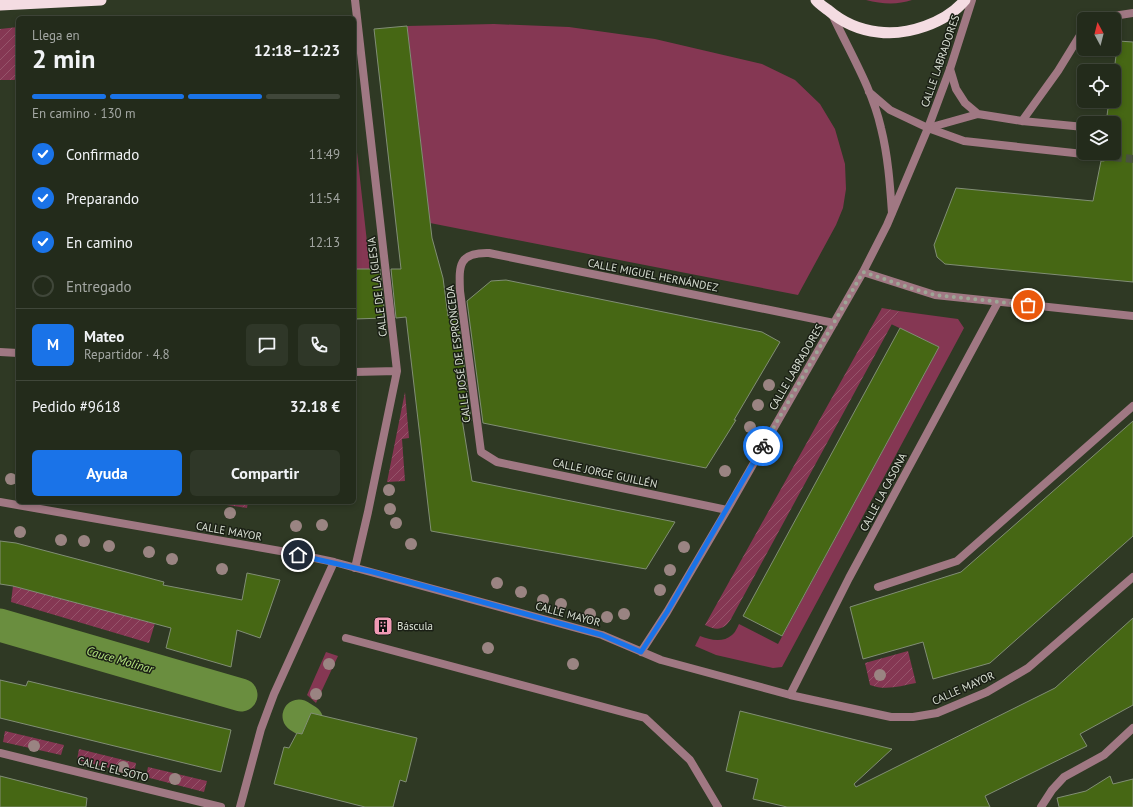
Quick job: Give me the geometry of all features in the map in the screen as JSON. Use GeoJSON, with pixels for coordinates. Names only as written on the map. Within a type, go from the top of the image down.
{"type":"FeatureCollection","features":[{"type":"Feature","properties":{"kind":"highway"},"geometry":{"type":"LineString","coordinates":[[0,5],[101,0]]}},
{"type":"Feature","properties":{"kind":"highway"},"geometry":{"type":"LineString","coordinates":[[816,0],[836,17],[856,27],[878,32],[901,32],[923,27],[944,18],[962,4],[964,0]]}},
{"type":"Feature","properties":{"kind":"street","name":"CALLE DE LA IGLESIA"},"geometry":{"type":"LineString","coordinates":[[355,0],[397,371],[355,568]]}},
{"type":"Feature","properties":{"kind":"street","name":"CALLE LABRADORES"},"geometry":{"type":"LineString","coordinates":[[641,652],[667,612],[727,510],[863,272],[892,215],[928,128],[950,69],[972,0]]}},
{"type":"Feature","properties":{"kind":"street"},"geometry":{"type":"LineString","coordinates":[[831,13],[869,92],[881,127],[888,162],[892,215]]}},
{"type":"Feature","properties":{"kind":"street"},"geometry":{"type":"LineString","coordinates":[[1121,15],[1133,13]]}},
{"type":"Feature","properties":{"kind":"street"},"geometry":{"type":"LineString","coordinates":[[1022,121],[1058,71],[1077,40]]}},
{"type":"Feature","properties":{"kind":"street"},"geometry":{"type":"LineString","coordinates":[[950,69],[956,89],[965,104],[978,114]]}},
{"type":"Feature","properties":{"kind":"street"},"geometry":{"type":"LineString","coordinates":[[869,92],[890,110],[928,128],[964,141],[1077,153]]}},
{"type":"Feature","properties":{"kind":"street"},"geometry":{"type":"LineString","coordinates":[[928,128],[978,114],[1022,121],[1077,126]]}},
{"type":"Feature","properties":{"kind":"street","name":"CALLE MIGUEL HERNÁNDEZ"},"geometry":{"type":"LineString","coordinates":[[468,256],[479,253],[489,253],[834,323]]}},
{"type":"Feature","properties":{"kind":"street","name":"CALLE JOSÉ DE ESPRONCEDA"},"geometry":{"type":"LineString","coordinates":[[468,256],[460,267],[460,291],[481,452]]}},
{"type":"Feature","properties":{"kind":"street"},"geometry":{"type":"LineString","coordinates":[[863,272],[935,295],[1133,316]]}},
{"type":"Feature","properties":{"kind":"street","name":"CALLE LA CASONA"},"geometry":{"type":"LineString","coordinates":[[790,695],[849,578],[998,302]]}},
{"type":"Feature","properties":{"kind":"street"},"geometry":{"type":"LineString","coordinates":[[0,352],[16,353]]}},
{"type":"Feature","properties":{"kind":"street"},"geometry":{"type":"LineString","coordinates":[[356,372],[397,371]]}},
{"type":"Feature","properties":{"kind":"street"},"geometry":{"type":"LineString","coordinates":[[878,587],[957,561],[1133,406]]}},
{"type":"Feature","properties":{"kind":"street","name":"CALLE JORGE GUILLÉN"},"geometry":{"type":"LineString","coordinates":[[481,452],[497,462],[727,510]]}},
{"type":"Feature","properties":{"kind":"street","name":"CALLE MAYOR"},"geometry":{"type":"LineString","coordinates":[[0,502],[286,552],[334,562],[602,635],[661,660],[790,695],[892,717],[913,717],[937,713],[987,692],[1028,668],[1133,577]]}},
{"type":"Feature","properties":{"kind":"street"},"geometry":{"type":"LineString","coordinates":[[240,807],[265,718],[274,694],[334,562]]}},
{"type":"Feature","properties":{"kind":"street"},"geometry":{"type":"LineString","coordinates":[[346,638],[645,718],[690,760],[718,807]]}},
{"type":"Feature","properties":{"kind":"street"},"geometry":{"type":"LineString","coordinates":[[1040,807],[1052,790],[1064,777],[1104,755],[1133,728]]}},
{"type":"Feature","properties":{"kind":"street","name":"CALLE EL SOTO"},"geometry":{"type":"LineString","coordinates":[[0,753],[221,807]]}},
{"type":"Feature","properties":{"kind":"shaded area"},"geometry":{"type":"Polygon","coordinates":[[[866,0],[912,0],[901,3],[889,3],[866,0]]]}},
{"type":"Feature","properties":{"kind":"shaded area"},"geometry":{"type":"Polygon","coordinates":[[[494,24],[569,27],[655,39],[762,64],[795,80],[820,104],[835,129],[845,164],[846,189],[843,208],[836,225],[798,295],[430,223],[407,26],[494,24]]]}},
{"type":"Feature","properties":{"kind":"shaded area"},"geometry":{"type":"Polygon","coordinates":[[[16,27],[16,79],[14,80],[0,80],[0,29],[16,27]]]}},
{"type":"Feature","properties":{"kind":"shaded area"},"geometry":{"type":"Polygon","coordinates":[[[356,143],[370,269],[357,269],[356,260],[356,143]]]}},
{"type":"Feature","properties":{"kind":"shaded area"},"geometry":{"type":"Polygon","coordinates":[[[882,308],[899,311],[731,619],[726,625],[717,629],[705,625],[882,308]]]}},
{"type":"Feature","properties":{"kind":"shaded area"},"geometry":{"type":"Polygon","coordinates":[[[899,311],[958,319],[964,328],[782,667],[773,668],[716,655],[695,646],[700,636],[716,640],[728,638],[734,633],[739,624],[778,644],[939,347],[891,324],[899,311]]]}},
{"type":"Feature","properties":{"kind":"shaded area"},"geometry":{"type":"Polygon","coordinates":[[[405,392],[409,438],[402,439],[405,481],[387,482],[405,392]]]}},
{"type":"Feature","properties":{"kind":"shaded area"},"geometry":{"type":"Polygon","coordinates":[[[220,504],[248,504],[247,508],[220,504]]]}},
{"type":"Feature","properties":{"kind":"shaded area"},"geometry":{"type":"Polygon","coordinates":[[[13,586],[155,623],[149,643],[11,602],[13,586]]]}},
{"type":"Feature","properties":{"kind":"shaded area"},"geometry":{"type":"Polygon","coordinates":[[[908,651],[916,683],[887,688],[870,685],[865,663],[908,651]]]}},
{"type":"Feature","properties":{"kind":"shaded area"},"geometry":{"type":"Polygon","coordinates":[[[326,652],[338,656],[316,703],[307,695],[326,652]]]}},
{"type":"Feature","properties":{"kind":"shaded area"},"geometry":{"type":"Polygon","coordinates":[[[5,731],[64,745],[61,755],[3,742],[5,731]]]}},
{"type":"Feature","properties":{"kind":"shaded area"},"geometry":{"type":"Polygon","coordinates":[[[79,749],[136,763],[134,774],[77,760],[79,749]]]}},
{"type":"Feature","properties":{"kind":"shaded area"},"geometry":{"type":"Polygon","coordinates":[[[148,767],[207,781],[204,792],[146,777],[148,767]]]}},
{"type":"Feature","properties":{"kind":"building"},"geometry":{"type":"Polygon","coordinates":[[[407,26],[432,238],[443,278],[448,316],[457,309],[471,421],[462,419],[472,481],[675,522],[646,569],[431,531],[406,317],[396,318],[391,269],[401,269],[374,29],[407,26]]]}},
{"type":"Feature","properties":{"kind":"building"},"geometry":{"type":"Polygon","coordinates":[[[1121,41],[1133,42],[1133,282],[945,264],[937,257],[934,245],[956,188],[1093,201],[1101,161],[1121,160],[1121,116],[1107,116],[1108,108],[1121,108],[1121,64],[1115,64],[1116,56],[1121,56],[1121,41]]]}},
{"type":"Feature","properties":{"kind":"building"},"geometry":{"type":"Polygon","coordinates":[[[356,269],[380,269],[385,318],[356,319],[356,269]]]}},
{"type":"Feature","properties":{"kind":"building"},"geometry":{"type":"Polygon","coordinates":[[[506,280],[762,332],[780,342],[734,420],[736,420],[706,468],[483,423],[467,301],[491,281],[506,280]]]}},
{"type":"Feature","properties":{"kind":"building"},"geometry":{"type":"Polygon","coordinates":[[[900,328],[939,347],[782,636],[743,616],[900,328]]]}},
{"type":"Feature","properties":{"kind":"building"},"geometry":{"type":"Polygon","coordinates":[[[1133,421],[1133,536],[990,663],[933,679],[923,642],[863,659],[850,607],[961,572],[1133,421]]]}},
{"type":"Feature","properties":{"kind":"building"},"geometry":{"type":"Polygon","coordinates":[[[0,541],[16,543],[164,582],[163,585],[242,600],[247,573],[280,580],[260,638],[237,630],[231,667],[166,648],[171,628],[13,586],[0,584],[0,541]]]}},
{"type":"Feature","properties":{"kind":"building"},"geometry":{"type":"Polygon","coordinates":[[[1133,618],[1133,705],[1080,734],[1087,746],[985,796],[990,807],[787,807],[753,799],[758,779],[726,771],[740,711],[892,749],[854,784],[856,787],[1055,688],[1133,618]]]}},
{"type":"Feature","properties":{"kind":"building"},"geometry":{"type":"Polygon","coordinates":[[[0,680],[26,686],[28,681],[231,730],[221,772],[0,718],[0,680]]]}},
{"type":"Feature","properties":{"kind":"building"},"geometry":{"type":"Polygon","coordinates":[[[311,713],[417,738],[406,782],[400,780],[393,807],[365,807],[274,784],[284,747],[289,748],[297,733],[302,734],[311,713]]]}},
{"type":"Feature","properties":{"kind":"building"},"geometry":{"type":"Polygon","coordinates":[[[0,776],[87,798],[86,807],[0,807],[0,776]]]}},
{"type":"Feature","properties":{"kind":"building"},"geometry":{"type":"Polygon","coordinates":[[[1110,776],[1113,784],[1133,779],[1133,807],[1059,807],[1057,798],[1086,791],[1110,776]]]}},
{"type":"Feature","properties":{"kind":"waterway","name":"Cauce Molinar"},"geometry":{"type":"LineString","coordinates":[[0,625],[241,695]]}},
{"type":"Feature","properties":{"kind":"waterway","name":"Cauce Molinar"},"geometry":{"type":"LineString","coordinates":[[299,716],[307,721]]}},
{"type":"Feature","properties":{"kind":"tunnel"},"geometry":{"type":"LineString","coordinates":[[1121,158],[1133,159]]}},
{"type":"Feature","properties":{"kind":"way so far"},"geometry":{"type":"LineString","coordinates":[[763,446],[863,272],[935,295],[1028,305]]}},
{"type":"Feature","properties":{"kind":"place","name":"Báscula"},"geometry":{"type":"Point","coordinates":[383,626]}},
{"type":"Feature","properties":{"kind":"route"},"geometry":{"type":"LineString","coordinates":[[298,555],[373,572],[602,635],[641,652],[667,612],[763,446]]}}]}
